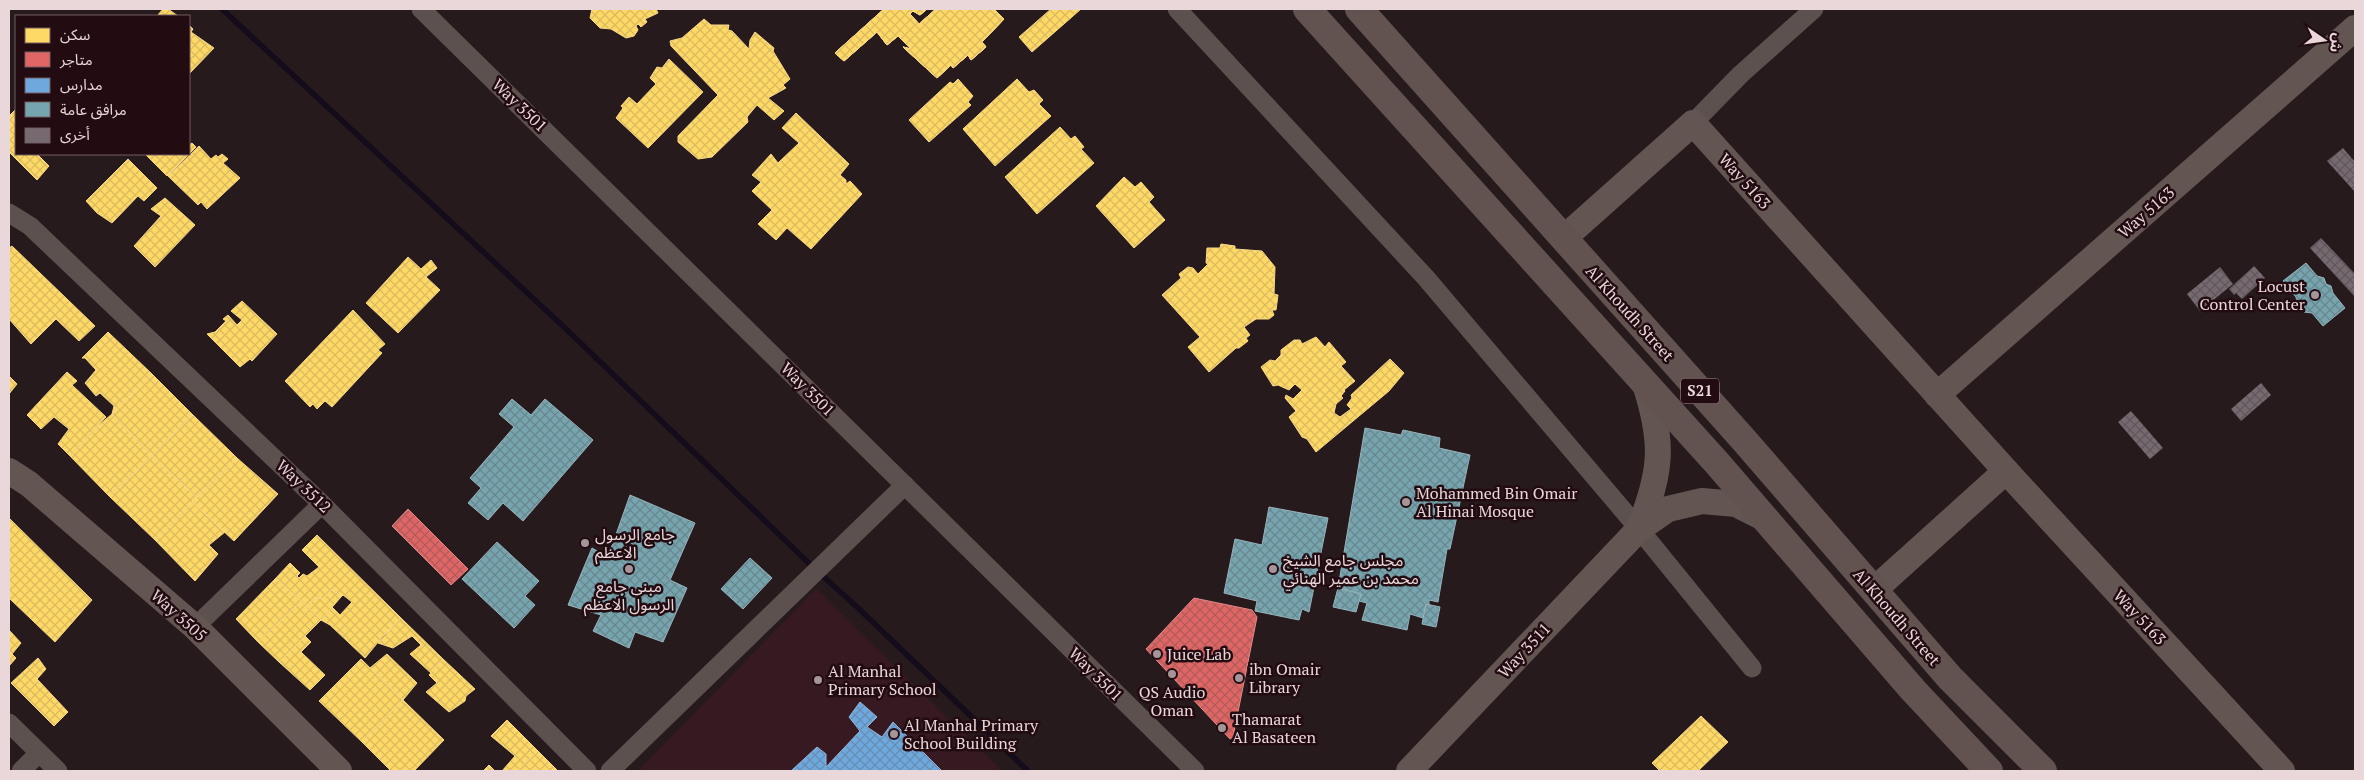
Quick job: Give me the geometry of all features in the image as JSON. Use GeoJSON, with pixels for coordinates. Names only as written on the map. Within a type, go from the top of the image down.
{"type":"FeatureCollection","features":[{"type":"Feature","properties":{"kind":"main road","name":"S21"},"geometry":{"type":"LineString","coordinates":[[1307,9],[1767,519],[1914,690],[1989,771]]}},
{"type":"Feature","properties":{"kind":"main road","name":"Al Khoudh Street"},"geometry":{"type":"LineString","coordinates":[[1359,9],[1743,439],[1950,678],[2043,771]]}},
{"type":"Feature","properties":{"kind":"street","name":"Way 3501"},"geometry":{"type":"LineString","coordinates":[[421,9],[1195,771]]}},
{"type":"Feature","properties":{"kind":"street"},"geometry":{"type":"LineString","coordinates":[[1177,9],[1426,278],[1639,529],[1752,668]]}},
{"type":"Feature","properties":{"kind":"street"},"geometry":{"type":"LineString","coordinates":[[1564,238],[1693,123],[1742,74],[1814,9]]}},
{"type":"Feature","properties":{"kind":"street","name":"Way 5163"},"geometry":{"type":"LineString","coordinates":[[1937,395],[2355,28]]}},
{"type":"Feature","properties":{"kind":"street","name":"Way 5163"},"geometry":{"type":"LineString","coordinates":[[1693,123],[2006,471],[2282,771]]}},
{"type":"Feature","properties":{"kind":"street","name":"Way 3512"},"geometry":{"type":"LineString","coordinates":[[9,213],[30,226],[322,504],[587,771]]}},
{"type":"Feature","properties":{"kind":"street"},"geometry":{"type":"LineString","coordinates":[[1639,529],[1653,494],[1659,457],[1656,420],[1645,384]]}},
{"type":"Feature","properties":{"kind":"street","name":"Way 3505"},"geometry":{"type":"LineString","coordinates":[[9,471],[29,484],[195,627],[339,771]]}},
{"type":"Feature","properties":{"kind":"street"},"geometry":{"type":"LineString","coordinates":[[1874,590],[2006,471]]}},
{"type":"Feature","properties":{"kind":"street"},"geometry":{"type":"LineString","coordinates":[[610,771],[905,485]]}},
{"type":"Feature","properties":{"kind":"street"},"geometry":{"type":"LineString","coordinates":[[1639,529],[1668,509],[1702,501],[1736,504],[1767,519]]}},
{"type":"Feature","properties":{"kind":"street"},"geometry":{"type":"LineString","coordinates":[[195,627],[322,504]]}},
{"type":"Feature","properties":{"kind":"street","name":"Way 3511"},"geometry":{"type":"LineString","coordinates":[[1409,771],[1639,529]]}},
{"type":"Feature","properties":{"kind":"street"},"geometry":{"type":"LineString","coordinates":[[9,723],[58,771]]}},
{"type":"Feature","properties":{"kind":"street"},"geometry":{"type":"LineString","coordinates":[[21,771],[40,753]]}},
{"type":"Feature","properties":{"kind":"shaded area","name":"Al Manhal Primary School"},"geometry":{"type":"Polygon","coordinates":[[[816,589],[1002,771],[638,771],[816,589]]]}},
{"type":"Feature","properties":{"kind":"building: سكن"},"geometry":{"type":"Polygon","coordinates":[[[163,9],[168,9],[177,15],[158,15],[163,9]]]}},
{"type":"Feature","properties":{"kind":"building: سكن"},"geometry":{"type":"Polygon","coordinates":[[[592,9],[656,9],[658,13],[645,19],[647,22],[641,27],[638,24],[636,26],[638,30],[634,36],[626,38],[611,29],[600,28],[590,18],[592,9]]]}},
{"type":"Feature","properties":{"kind":"building: سكن"},"geometry":{"type":"Polygon","coordinates":[[[884,9],[927,9],[920,15],[913,11],[910,14],[919,24],[936,9],[994,9],[1004,19],[982,42],[986,47],[971,60],[968,55],[953,68],[951,65],[937,78],[903,47],[911,49],[898,36],[887,45],[877,32],[844,61],[835,53],[884,9]]]}},
{"type":"Feature","properties":{"kind":"building: سكن"},"geometry":{"type":"Polygon","coordinates":[[[884,9],[927,9],[920,15],[913,11],[910,14],[919,24],[936,9],[994,9],[1004,19],[982,42],[986,47],[971,60],[968,55],[953,68],[951,65],[937,78],[903,47],[911,49],[898,36],[887,45],[877,32],[844,61],[835,53],[884,9]]]}},
{"type":"Feature","properties":{"kind":"building: سكن"},"geometry":{"type":"Polygon","coordinates":[[[884,9],[927,9],[920,15],[913,11],[910,14],[919,24],[936,9],[994,9],[1004,19],[982,42],[986,47],[971,60],[968,55],[953,68],[951,65],[937,78],[903,47],[911,49],[898,36],[887,45],[877,32],[844,61],[835,53],[884,9]]]}},
{"type":"Feature","properties":{"kind":"building: سكن"},"geometry":{"type":"Polygon","coordinates":[[[1051,9],[1081,9],[1032,52],[1019,37],[1051,9]]]}},
{"type":"Feature","properties":{"kind":"building: سكن"},"geometry":{"type":"Polygon","coordinates":[[[704,19],[711,25],[729,25],[728,30],[732,31],[749,49],[750,40],[755,32],[774,48],[773,51],[790,79],[783,85],[786,88],[768,98],[784,111],[774,120],[757,105],[747,117],[748,122],[712,157],[698,159],[678,142],[678,136],[718,95],[671,46],[670,41],[682,38],[704,19]]]}},
{"type":"Feature","properties":{"kind":"building: سكن"},"geometry":{"type":"Polygon","coordinates":[[[190,26],[193,29],[191,32],[214,48],[190,73],[190,26]]]}},
{"type":"Feature","properties":{"kind":"building: سكن"},"geometry":{"type":"Polygon","coordinates":[[[669,59],[703,92],[648,148],[616,118],[623,108],[621,106],[629,97],[637,104],[656,84],[650,78],[657,67],[662,68],[669,59]]]}},
{"type":"Feature","properties":{"kind":"building: سكن"},"geometry":{"type":"Polygon","coordinates":[[[958,79],[973,96],[968,102],[971,105],[929,142],[909,120],[950,82],[953,84],[958,79]]]}},
{"type":"Feature","properties":{"kind":"building: سكن"},"geometry":{"type":"Polygon","coordinates":[[[1017,79],[1029,92],[1034,90],[1043,100],[1039,104],[1051,116],[995,166],[963,129],[1017,79]]]}},
{"type":"Feature","properties":{"kind":"building: سكن"},"geometry":{"type":"Polygon","coordinates":[[[15,110],[15,155],[38,155],[49,166],[37,180],[9,152],[9,116],[15,110]]]}},
{"type":"Feature","properties":{"kind":"building: سكن"},"geometry":{"type":"Polygon","coordinates":[[[796,113],[849,164],[840,175],[846,180],[846,184],[850,181],[862,194],[811,249],[787,228],[776,240],[758,224],[772,210],[752,191],[761,182],[752,175],[771,154],[778,163],[799,143],[782,128],[796,113]]]}},
{"type":"Feature","properties":{"kind":"building: سكن"},"geometry":{"type":"Polygon","coordinates":[[[1060,127],[1071,139],[1075,136],[1084,147],[1081,149],[1094,163],[1037,214],[1005,177],[1060,127]]]}},
{"type":"Feature","properties":{"kind":"building: سكن"},"geometry":{"type":"Polygon","coordinates":[[[192,143],[196,147],[190,153],[190,144],[192,143]]]}},
{"type":"Feature","properties":{"kind":"building: سكن"},"geometry":{"type":"Polygon","coordinates":[[[199,146],[211,159],[216,155],[218,157],[222,154],[228,159],[223,163],[240,178],[207,209],[201,202],[198,205],[168,176],[199,146]]]}},
{"type":"Feature","properties":{"kind":"building: سكن"},"geometry":{"type":"Polygon","coordinates":[[[146,155],[188,155],[167,176],[146,155]]]}},
{"type":"Feature","properties":{"kind":"building: سكن"},"geometry":{"type":"Polygon","coordinates":[[[128,159],[157,188],[144,201],[138,196],[112,223],[97,213],[86,201],[128,159]]]}},
{"type":"Feature","properties":{"kind":"building: سكن"},"geometry":{"type":"Polygon","coordinates":[[[1124,177],[1135,187],[1141,182],[1154,197],[1149,202],[1165,220],[1134,248],[1096,206],[1124,177]]]}},
{"type":"Feature","properties":{"kind":"building: سكن"},"geometry":{"type":"Polygon","coordinates":[[[165,198],[195,225],[155,267],[134,246],[161,216],[151,209],[165,198]]]}},
{"type":"Feature","properties":{"kind":"building: سكن"},"geometry":{"type":"Polygon","coordinates":[[[1221,244],[1235,246],[1235,249],[1262,251],[1275,267],[1274,294],[1278,295],[1276,310],[1272,310],[1274,315],[1269,319],[1256,319],[1244,327],[1250,335],[1246,338],[1248,341],[1239,348],[1236,348],[1209,372],[1188,347],[1200,337],[1162,295],[1181,278],[1179,274],[1188,267],[1193,268],[1198,274],[1208,264],[1206,263],[1207,248],[1220,248],[1221,244]]]}},
{"type":"Feature","properties":{"kind":"building: سكن"},"geometry":{"type":"Polygon","coordinates":[[[12,246],[95,326],[79,341],[56,319],[31,344],[9,319],[9,248],[12,246]]]}},
{"type":"Feature","properties":{"kind":"building: سكن"},"geometry":{"type":"Polygon","coordinates":[[[408,257],[421,269],[431,260],[437,268],[426,277],[440,290],[398,333],[366,303],[408,257]]]}},
{"type":"Feature","properties":{"kind":"building: سكن"},"geometry":{"type":"Polygon","coordinates":[[[242,301],[277,334],[252,361],[250,359],[240,367],[207,334],[215,332],[226,321],[223,319],[228,315],[237,325],[242,320],[231,311],[242,301]]]}},
{"type":"Feature","properties":{"kind":"building: سكن"},"geometry":{"type":"Polygon","coordinates":[[[353,310],[385,344],[378,350],[382,353],[332,407],[325,401],[317,409],[313,404],[310,407],[285,381],[353,310]]]}},
{"type":"Feature","properties":{"kind":"building: سكن"},"geometry":{"type":"Polygon","coordinates":[[[108,332],[152,374],[112,414],[114,406],[100,393],[96,396],[85,383],[96,370],[85,358],[82,358],[108,332]]]}},
{"type":"Feature","properties":{"kind":"building: سكن"},"geometry":{"type":"Polygon","coordinates":[[[1316,337],[1325,347],[1329,342],[1346,362],[1341,366],[1355,381],[1344,390],[1341,396],[1343,398],[1336,404],[1334,413],[1340,417],[1351,409],[1347,405],[1352,398],[1351,395],[1390,359],[1404,373],[1389,391],[1316,452],[1307,439],[1302,437],[1289,417],[1296,411],[1285,398],[1286,395],[1293,399],[1302,390],[1295,384],[1289,390],[1278,385],[1273,386],[1261,367],[1270,360],[1275,361],[1281,355],[1281,350],[1294,340],[1300,340],[1302,344],[1316,337]]]}},
{"type":"Feature","properties":{"kind":"building: سكن"},"geometry":{"type":"Polygon","coordinates":[[[67,372],[77,381],[72,385],[106,417],[70,456],[58,444],[69,429],[54,417],[41,429],[27,415],[67,372]]]}},
{"type":"Feature","properties":{"kind":"building: سكن"},"geometry":{"type":"Polygon","coordinates":[[[152,374],[192,414],[152,456],[112,414],[152,374]]]}},
{"type":"Feature","properties":{"kind":"building: سكن"},"geometry":{"type":"Polygon","coordinates":[[[9,376],[17,384],[9,394],[9,376]]]}},
{"type":"Feature","properties":{"kind":"building: سكن"},"geometry":{"type":"Polygon","coordinates":[[[112,414],[152,456],[109,496],[70,456],[112,414]]]}},
{"type":"Feature","properties":{"kind":"building: سكن"},"geometry":{"type":"Polygon","coordinates":[[[192,414],[237,458],[197,497],[152,456],[192,414]]]}},
{"type":"Feature","properties":{"kind":"building: سكن"},"geometry":{"type":"Polygon","coordinates":[[[152,456],[197,497],[155,540],[109,496],[152,456]]]}},
{"type":"Feature","properties":{"kind":"building: سكن"},"geometry":{"type":"Polygon","coordinates":[[[237,458],[278,494],[234,541],[192,502],[237,458]]]}},
{"type":"Feature","properties":{"kind":"building: سكن"},"geometry":{"type":"Polygon","coordinates":[[[192,502],[225,532],[209,545],[218,554],[195,581],[155,540],[192,502]]]}},
{"type":"Feature","properties":{"kind":"building: سكن"},"geometry":{"type":"Polygon","coordinates":[[[9,518],[92,600],[55,642],[9,598],[9,518]]]}},
{"type":"Feature","properties":{"kind":"building: سكن"},"geometry":{"type":"Polygon","coordinates":[[[317,535],[401,618],[365,658],[330,625],[321,620],[331,606],[340,615],[352,602],[343,595],[341,597],[332,589],[322,599],[315,597],[307,607],[276,578],[290,563],[300,573],[297,576],[299,578],[303,574],[307,576],[319,567],[302,550],[317,535]]]}},
{"type":"Feature","properties":{"kind":"building: سكن"},"geometry":{"type":"Polygon","coordinates":[[[276,578],[301,601],[258,642],[236,619],[276,578]]]}},
{"type":"Feature","properties":{"kind":"building: سكن"},"geometry":{"type":"Polygon","coordinates":[[[332,589],[341,597],[321,620],[307,607],[315,597],[322,599],[332,589]]]}},
{"type":"Feature","properties":{"kind":"building: سكن"},"geometry":{"type":"Polygon","coordinates":[[[301,601],[321,620],[279,662],[258,642],[301,601]]]}},
{"type":"Feature","properties":{"kind":"building: سكن"},"geometry":{"type":"Polygon","coordinates":[[[401,618],[443,659],[431,673],[410,654],[421,645],[412,636],[393,648],[378,643],[401,618]]]}},
{"type":"Feature","properties":{"kind":"building: سكن"},"geometry":{"type":"Polygon","coordinates":[[[9,630],[21,643],[12,654],[16,658],[9,666],[9,630]]]}},
{"type":"Feature","properties":{"kind":"building: سكن"},"geometry":{"type":"Polygon","coordinates":[[[305,636],[311,642],[301,652],[325,675],[310,690],[279,662],[305,636]]]}},
{"type":"Feature","properties":{"kind":"building: سكن"},"geometry":{"type":"Polygon","coordinates":[[[387,654],[417,683],[403,700],[370,668],[387,654]]]}},
{"type":"Feature","properties":{"kind":"building: سكن"},"geometry":{"type":"Polygon","coordinates":[[[38,658],[46,669],[37,679],[68,712],[54,726],[11,683],[38,658]]]}},
{"type":"Feature","properties":{"kind":"building: سكن"},"geometry":{"type":"Polygon","coordinates":[[[361,659],[403,700],[362,742],[319,701],[361,659]]]}},
{"type":"Feature","properties":{"kind":"building: سكن"},"geometry":{"type":"Polygon","coordinates":[[[443,659],[475,689],[466,696],[465,701],[449,712],[426,692],[437,683],[429,675],[443,659]]]}},
{"type":"Feature","properties":{"kind":"building: سكن"},"geometry":{"type":"Polygon","coordinates":[[[403,700],[444,740],[414,771],[391,771],[362,742],[403,700]]]}},
{"type":"Feature","properties":{"kind":"building: سكن"},"geometry":{"type":"Polygon","coordinates":[[[1701,716],[1728,742],[1698,771],[1660,771],[1652,763],[1701,716]]]}},
{"type":"Feature","properties":{"kind":"building: سكن"},"geometry":{"type":"Polygon","coordinates":[[[507,720],[538,751],[517,771],[502,771],[515,756],[491,736],[507,720]]]}},
{"type":"Feature","properties":{"kind":"building: سكن"},"geometry":{"type":"Polygon","coordinates":[[[538,751],[558,771],[517,771],[538,751]]]}},
{"type":"Feature","properties":{"kind":"building: سكن"},"geometry":{"type":"Polygon","coordinates":[[[489,765],[495,771],[483,771],[489,765]]]}},
{"type":"Feature","properties":{"kind":"building: متاجر"},"geometry":{"type":"Polygon","coordinates":[[[408,509],[468,569],[451,585],[392,526],[408,509]]]}},
{"type":"Feature","properties":{"kind":"building: متاجر"},"geometry":{"type":"Polygon","coordinates":[[[1194,598],[1252,610],[1257,617],[1233,737],[1230,739],[1146,649],[1194,598]]]}},
{"type":"Feature","properties":{"kind":"building: مدارس","name":"Al Manhal Primary School Building"},"geometry":{"type":"Polygon","coordinates":[[[860,702],[877,717],[867,727],[882,737],[893,722],[942,771],[791,771],[817,747],[826,754],[826,767],[860,731],[849,717],[860,702]]]}},
{"type":"Feature","properties":{"kind":"building: مرافق عامة","name":"Locust Control Center"},"geometry":{"type":"Polygon","coordinates":[[[2306,263],[2317,276],[2324,278],[2326,284],[2331,286],[2333,293],[2345,308],[2323,326],[2312,313],[2304,312],[2304,305],[2297,303],[2296,297],[2283,281],[2306,263]]]}},
{"type":"Feature","properties":{"kind":"building: مرافق عامة"},"geometry":{"type":"Polygon","coordinates":[[[512,399],[531,415],[545,399],[593,440],[523,521],[503,503],[488,520],[468,503],[481,488],[470,478],[514,427],[499,414],[512,399]]]}},
{"type":"Feature","properties":{"kind":"building: مرافق عامة","name":"Mohammed Bin Omair Al Hinai Mosque"},"geometry":{"type":"Polygon","coordinates":[[[1365,428],[1401,435],[1403,430],[1440,438],[1439,448],[1470,455],[1450,549],[1447,549],[1438,602],[1429,600],[1429,605],[1426,604],[1423,618],[1410,614],[1407,630],[1362,620],[1367,603],[1359,601],[1361,594],[1338,588],[1365,428]]]}},
{"type":"Feature","properties":{"kind":"building: مرافق عامة","name":"مبنى جامع الرسول الاعظم"},"geometry":{"type":"Polygon","coordinates":[[[630,495],[695,523],[670,580],[687,588],[663,642],[635,632],[629,648],[593,631],[601,615],[568,605],[592,548],[608,557],[630,495]]]}},
{"type":"Feature","properties":{"kind":"building: مرافق عامة","name":"مجلس جامع الشيخ محمد بن عمير الهنائي"},"geometry":{"type":"Polygon","coordinates":[[[1269,507],[1328,518],[1309,612],[1302,609],[1299,620],[1255,611],[1257,601],[1224,593],[1235,539],[1262,545],[1269,507]]]}},
{"type":"Feature","properties":{"kind":"building: مرافق عامة"},"geometry":{"type":"Polygon","coordinates":[[[497,542],[539,581],[525,596],[535,605],[514,628],[462,579],[497,542]]]}},
{"type":"Feature","properties":{"kind":"building: مرافق عامة"},"geometry":{"type":"Polygon","coordinates":[[[750,558],[772,578],[743,609],[721,589],[750,558]]]}},
{"type":"Feature","properties":{"kind":"building: مرافق عامة"},"geometry":{"type":"Polygon","coordinates":[[[1338,588],[1361,594],[1356,612],[1333,607],[1338,588]]]}},
{"type":"Feature","properties":{"kind":"building: مرافق عامة"},"geometry":{"type":"Polygon","coordinates":[[[1426,604],[1440,607],[1436,627],[1422,624],[1426,604]]]}},
{"type":"Feature","properties":{"kind":"building: أخرى"},"geometry":{"type":"Polygon","coordinates":[[[2343,148],[2355,162],[2355,192],[2327,161],[2343,148]]]}},
{"type":"Feature","properties":{"kind":"building: أخرى"},"geometry":{"type":"Polygon","coordinates":[[[2321,238],[2355,274],[2355,297],[2310,248],[2321,238]]]}},
{"type":"Feature","properties":{"kind":"building: أخرى"},"geometry":{"type":"Polygon","coordinates":[[[2254,266],[2265,278],[2242,299],[2236,293],[2234,295],[2229,289],[2254,266]]]}},
{"type":"Feature","properties":{"kind":"building: أخرى"},"geometry":{"type":"Polygon","coordinates":[[[2220,267],[2233,284],[2200,311],[2187,294],[2220,267]]]}},
{"type":"Feature","properties":{"kind":"building: أخرى"},"geometry":{"type":"Polygon","coordinates":[[[2261,383],[2271,395],[2241,421],[2231,409],[2261,383]]]}},
{"type":"Feature","properties":{"kind":"building: أخرى"},"geometry":{"type":"Polygon","coordinates":[[[2131,411],[2163,448],[2150,459],[2118,422],[2131,411]]]}},
{"type":"Feature","properties":{"kind":"waterway"},"geometry":{"type":"LineString","coordinates":[[222,9],[565,328],[1028,771]]}},
{"type":"Feature","properties":{"kind":"place","name":"Locust Control Center"},"geometry":{"type":"Point","coordinates":[2315,295]}},
{"type":"Feature","properties":{"kind":"place","name":"Mohammed Bin Omair Al Hinai Mosque"},"geometry":{"type":"Point","coordinates":[1406,502]}},
{"type":"Feature","properties":{"kind":"place","name":"جامع الرسول الاعظم"},"geometry":{"type":"Point","coordinates":[585,543]}},
{"type":"Feature","properties":{"kind":"place","name":"مبنى جامع الرسول الاعظم"},"geometry":{"type":"Point","coordinates":[629,569]}},
{"type":"Feature","properties":{"kind":"place","name":"مجلس جامع الشيخ محمد بن عمير الهنائي"},"geometry":{"type":"Point","coordinates":[1273,569]}},
{"type":"Feature","properties":{"kind":"place","name":"Juice Lab"},"geometry":{"type":"Point","coordinates":[1157,654]}},
{"type":"Feature","properties":{"kind":"place","name":"QS Audio Oman"},"geometry":{"type":"Point","coordinates":[1172,674]}},
{"type":"Feature","properties":{"kind":"place","name":"ibn Omair Library"},"geometry":{"type":"Point","coordinates":[1239,678]}},
{"type":"Feature","properties":{"kind":"place","name":"Al Manhal Primary School"},"geometry":{"type":"Point","coordinates":[818,680]}},
{"type":"Feature","properties":{"kind":"place","name":"Thamarat Al Basateen"},"geometry":{"type":"Point","coordinates":[1222,728]}},
{"type":"Feature","properties":{"kind":"place","name":"Al Manhal Primary School Building"},"geometry":{"type":"Point","coordinates":[894,734]}}]}
